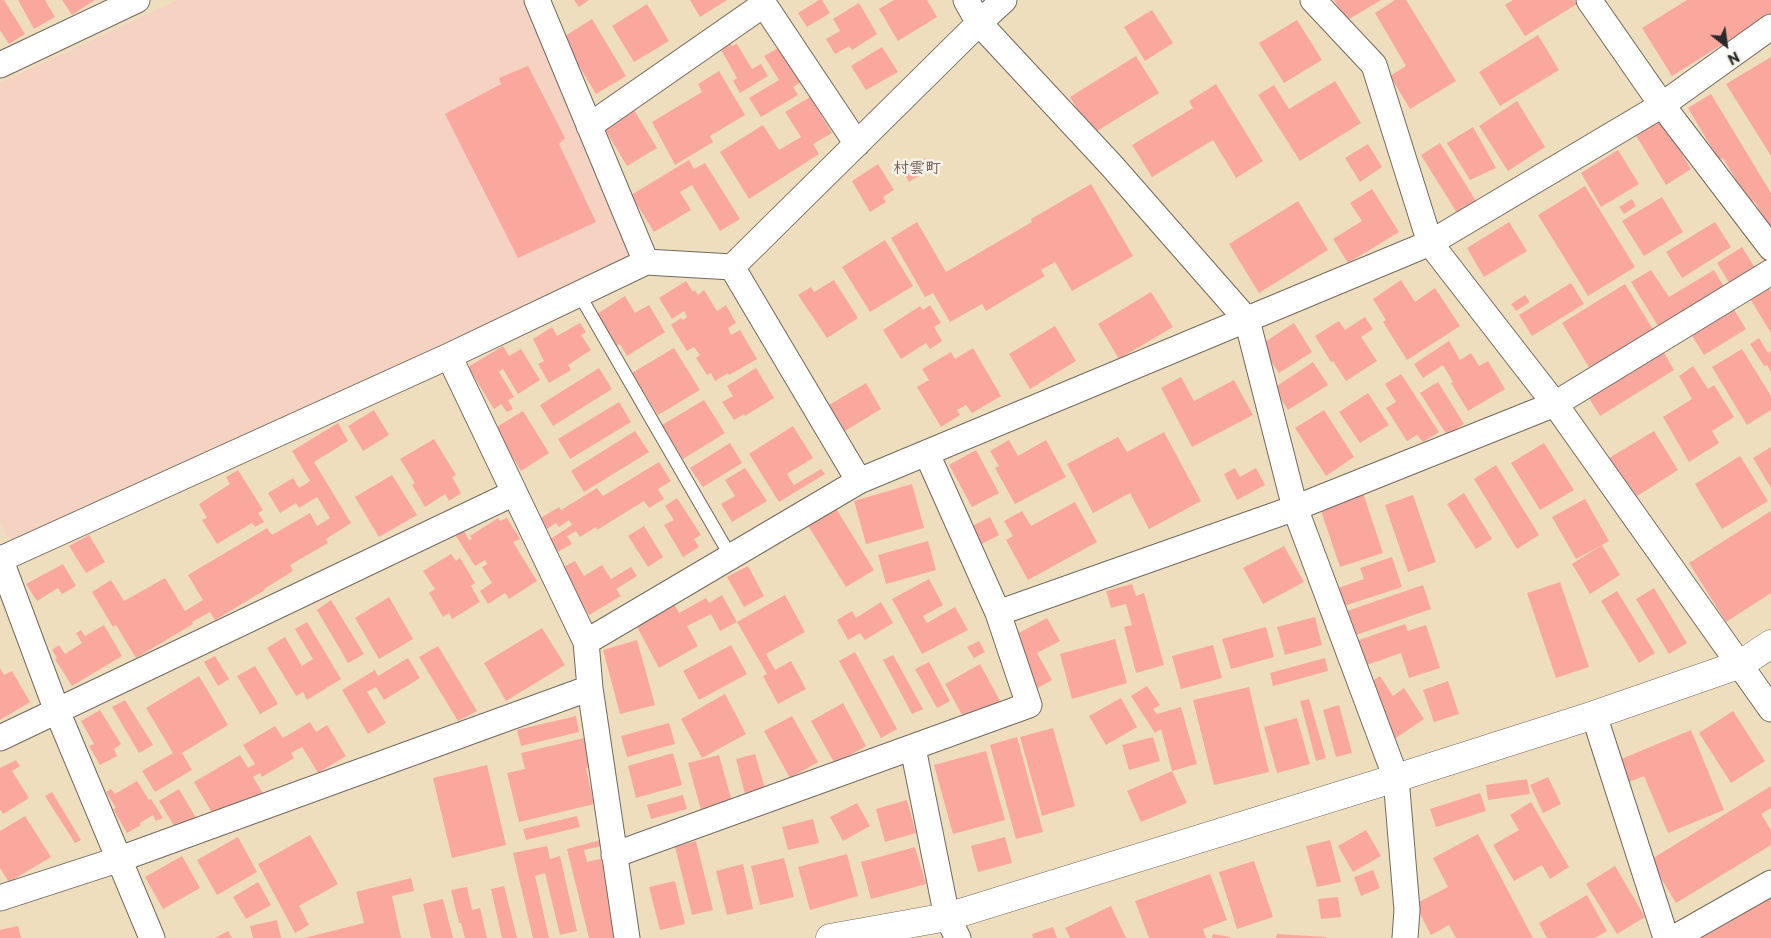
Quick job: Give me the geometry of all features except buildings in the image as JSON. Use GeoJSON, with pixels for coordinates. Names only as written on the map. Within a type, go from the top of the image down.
{"type":"FeatureCollection","features":[{"type":"Feature","properties":{"kind":"street"},"geometry":{"type":"LineString","coordinates":[[0,65],[137,0]]}},
{"type":"Feature","properties":{"kind":"street"},"geometry":{"type":"LineString","coordinates":[[537,0],[646,262]]}},
{"type":"Feature","properties":{"kind":"street"},"geometry":{"type":"LineString","coordinates":[[966,0],[979,23],[1112,166],[1247,320],[1295,508],[1396,778],[1407,910],[1404,938]]}},
{"type":"Feature","properties":{"kind":"street"},"geometry":{"type":"LineString","coordinates":[[152,938],[57,711],[0,559],[449,356],[646,262],[732,267],[1004,0]]}},
{"type":"Feature","properties":{"kind":"street"},"geometry":{"type":"LineString","coordinates":[[1313,0],[1374,66],[1430,243],[1555,404],[1741,664],[1771,709]]}},
{"type":"Feature","properties":{"kind":"street"},"geometry":{"type":"LineString","coordinates":[[1589,0],[1662,105],[1771,248]]}},
{"type":"Feature","properties":{"kind":"street"},"geometry":{"type":"LineString","coordinates":[[589,126],[762,2],[857,144]]}},
{"type":"Feature","properties":{"kind":"street"},"geometry":{"type":"LineString","coordinates":[[586,642],[859,481],[1430,243],[1662,105],[1771,27]]}},
{"type":"Feature","properties":{"kind":"street"},"geometry":{"type":"LineString","coordinates":[[732,267],[859,481]]}},
{"type":"Feature","properties":{"kind":"street"},"geometry":{"type":"LineString","coordinates":[[998,613],[1295,508],[1555,404],[1771,272]]}},
{"type":"Feature","properties":{"kind":"street"},"geometry":{"type":"LineString","coordinates":[[449,356],[586,642],[590,688],[627,938]]}},
{"type":"Feature","properties":{"kind":"street"},"geometry":{"type":"LineString","coordinates":[[614,854],[1029,706],[998,613],[927,454]]}},
{"type":"Feature","properties":{"kind":"street"},"geometry":{"type":"LineString","coordinates":[[0,738],[514,493]]}},
{"type":"Feature","properties":{"kind":"street"},"geometry":{"type":"LineString","coordinates":[[1741,664],[1771,644]]}},
{"type":"Feature","properties":{"kind":"street"},"geometry":{"type":"LineString","coordinates":[[830,938],[953,928],[1396,778],[1594,715],[1741,664],[1771,657]]}},
{"type":"Feature","properties":{"kind":"street"},"geometry":{"type":"LineString","coordinates":[[0,898],[120,859],[590,688]]}},
{"type":"Feature","properties":{"kind":"street"},"geometry":{"type":"LineString","coordinates":[[1594,715],[1666,938]]}},
{"type":"Feature","properties":{"kind":"street"},"geometry":{"type":"LineString","coordinates":[[913,748],[953,928]]}},
{"type":"Feature","properties":{"kind":"street"},"geometry":{"type":"LineString","coordinates":[[1674,938],[1771,883]]}},
{"type":"Feature","properties":{"kind":"lane"},"geometry":{"type":"LineString","coordinates":[[579,294],[731,557]]}},
{"type":"Feature","properties":{"kind":"shaded area"},"geometry":{"type":"Polygon","coordinates":[[[178,0],[525,0],[635,255],[20,540],[6,536],[0,520],[0,83],[178,0]]]}},
{"type":"Feature","properties":{"kind":"district","name":"村雲町"},"geometry":{"type":"Point","coordinates":[917,169]}}]}
